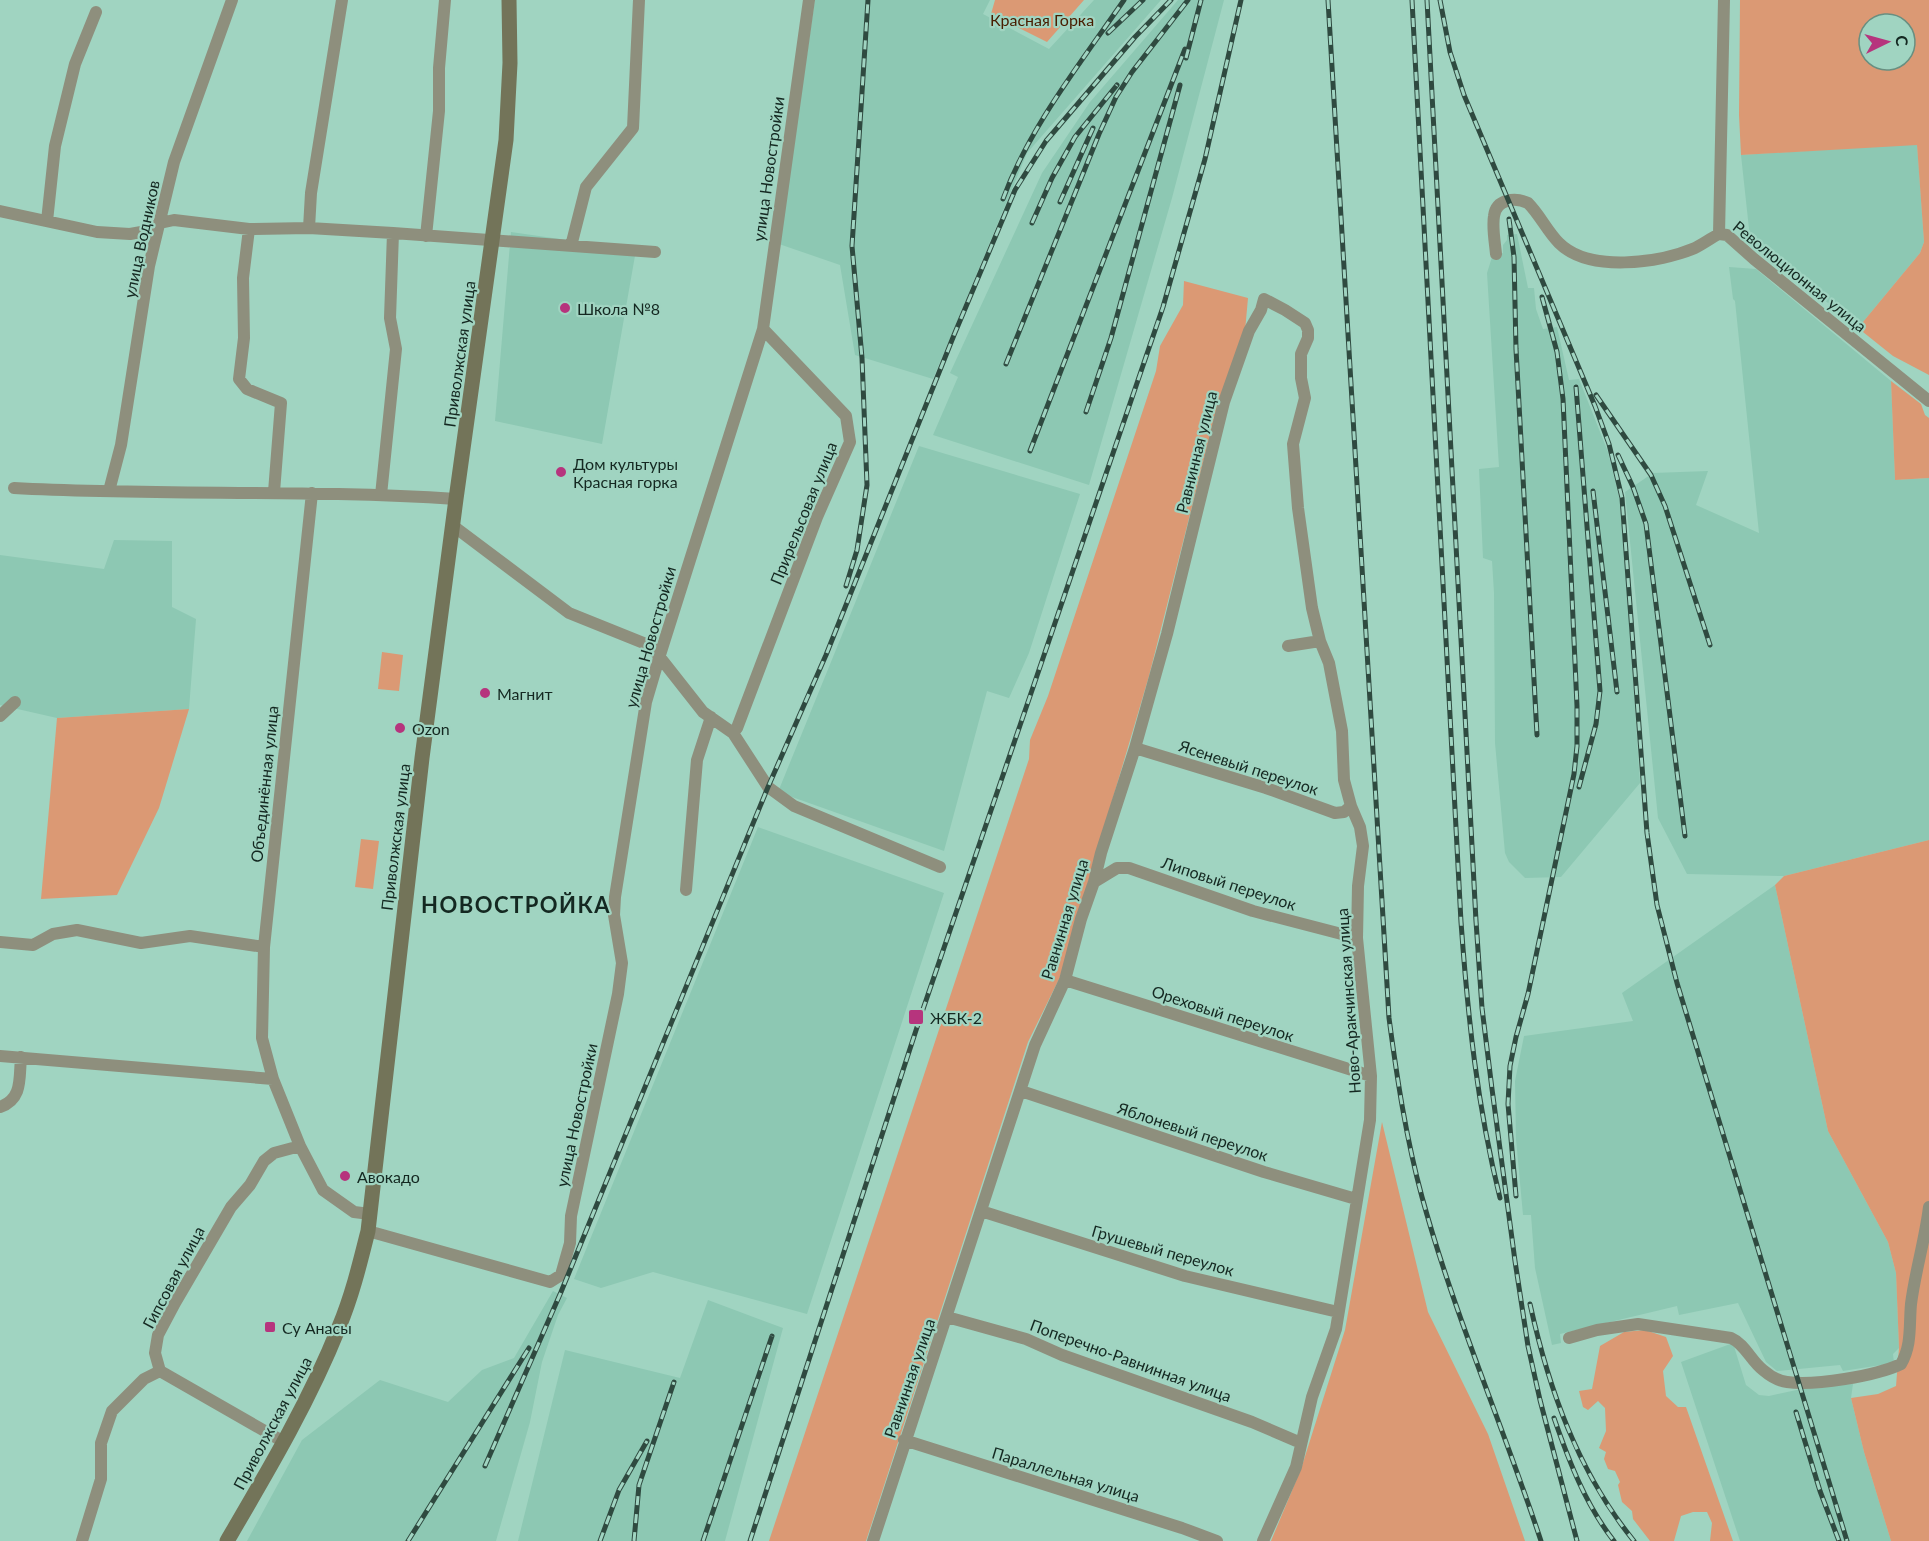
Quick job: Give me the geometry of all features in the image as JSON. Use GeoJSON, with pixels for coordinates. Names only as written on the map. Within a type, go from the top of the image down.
{"type":"FeatureCollection","features":[{"type":"Feature","properties":{"kind":"main road","name":"Приволжская улица"},"geometry":{"type":"LineString","coordinates":[[227,1541],[284,1442],[321,1369],[356,1279],[368,1231],[419,779],[506,140],[510,63],[509,0]]}},
{"type":"Feature","properties":{"kind":"street","name":"улица Водников"},"geometry":{"type":"LineString","coordinates":[[109,491],[121,445],[149,266],[174,162],[232,0]]}},
{"type":"Feature","properties":{"kind":"street"},"geometry":{"type":"LineString","coordinates":[[309,228],[311,193],[342,0]]}},
{"type":"Feature","properties":{"kind":"street"},"geometry":{"type":"LineString","coordinates":[[426,236],[439,111],[439,68],[445,0]]}},
{"type":"Feature","properties":{"kind":"street"},"geometry":{"type":"LineString","coordinates":[[571,246],[586,187],[633,128],[639,0]]}},
{"type":"Feature","properties":{"kind":"street","name":"улица Новостройки"},"geometry":{"type":"LineString","coordinates":[[368,1231],[550,1282],[561,1275],[570,1243],[572,1216],[618,994],[622,963],[614,915],[615,897],[646,702],[658,657],[763,329],[809,0]]}},
{"type":"Feature","properties":{"kind":"street","name":"Революционная улица"},"geometry":{"type":"LineString","coordinates":[[1724,0],[1719,234],[1727,235],[1929,401]]}},
{"type":"Feature","properties":{"kind":"street"},"geometry":{"type":"LineString","coordinates":[[46,221],[55,146],[75,64],[96,12]]}},
{"type":"Feature","properties":{"kind":"street"},"geometry":{"type":"LineString","coordinates":[[1496,254],[1494,216],[1497,207],[1508,200],[1520,199],[1528,203],[1560,243],[1576,255],[1591,260],[1636,262],[1684,252],[1719,234]]}},
{"type":"Feature","properties":{"kind":"street"},"geometry":{"type":"LineString","coordinates":[[0,211],[97,232],[130,234],[147,231],[160,223],[174,220],[249,229],[309,228],[655,252]]}},
{"type":"Feature","properties":{"kind":"street"},"geometry":{"type":"LineString","coordinates":[[249,229],[243,278],[244,338],[239,379],[247,389],[281,403],[274,492]]}},
{"type":"Feature","properties":{"kind":"street"},"geometry":{"type":"LineString","coordinates":[[381,495],[396,349],[390,318],[393,233]]}},
{"type":"Feature","properties":{"kind":"street","name":"Ново-Аракчинская улица"},"geometry":{"type":"LineString","coordinates":[[1263,1541],[1296,1467],[1312,1397],[1336,1329],[1370,1120],[1371,1076],[1357,938],[1358,886],[1362,846],[1360,827],[1344,780],[1342,731],[1329,663],[1320,641],[1312,608],[1298,508],[1293,444],[1305,398],[1301,378],[1301,354],[1308,338],[1308,330],[1305,323],[1264,300]]}},
{"type":"Feature","properties":{"kind":"street","name":"Равнинная улица"},"geometry":{"type":"LineString","coordinates":[[873,1541],[904,1440],[947,1317],[1035,1045],[1065,980],[1081,919],[1135,748],[1167,634],[1224,402],[1249,331],[1264,300]]}},
{"type":"Feature","properties":{"kind":"street","name":"Прирельсовая улица"},"geometry":{"type":"LineString","coordinates":[[733,733],[737,728],[817,517],[850,442],[846,416],[763,329]]}},
{"type":"Feature","properties":{"kind":"street"},"geometry":{"type":"LineString","coordinates":[[14,488],[274,492],[456,499]]}},
{"type":"Feature","properties":{"kind":"street","name":"Объединённая улица"},"geometry":{"type":"LineString","coordinates":[[312,493],[264,947],[262,1038],[273,1079],[300,1146],[323,1190],[354,1212],[370,1214]]}},
{"type":"Feature","properties":{"kind":"street"},"geometry":{"type":"LineString","coordinates":[[452,525],[568,614],[651,646],[703,712],[733,733],[768,787],[794,806],[940,867]]}},
{"type":"Feature","properties":{"kind":"street"},"geometry":{"type":"LineString","coordinates":[[1288,646],[1320,641]]}},
{"type":"Feature","properties":{"kind":"street"},"geometry":{"type":"LineString","coordinates":[[0,716],[15,702]]}},
{"type":"Feature","properties":{"kind":"street"},"geometry":{"type":"LineString","coordinates":[[686,890],[697,760],[711,717]]}},
{"type":"Feature","properties":{"kind":"street","name":"Ясеневый переулок"},"geometry":{"type":"LineString","coordinates":[[1135,748],[1266,788],[1335,813],[1344,812],[1352,806]]}},
{"type":"Feature","properties":{"kind":"street","name":"Липовый переулок"},"geometry":{"type":"LineString","coordinates":[[1094,882],[1117,868],[1129,868],[1252,911],[1357,938]]}},
{"type":"Feature","properties":{"kind":"street"},"geometry":{"type":"LineString","coordinates":[[0,942],[33,945],[53,934],[77,930],[141,943],[190,936],[264,947]]}},
{"type":"Feature","properties":{"kind":"street","name":"Ореховый переулок"},"geometry":{"type":"LineString","coordinates":[[1065,980],[1371,1076]]}},
{"type":"Feature","properties":{"kind":"street"},"geometry":{"type":"LineString","coordinates":[[0,1056],[273,1079]]}},
{"type":"Feature","properties":{"kind":"street"},"geometry":{"type":"LineString","coordinates":[[0,1107],[10,1103],[17,1095],[21,1057]]}},
{"type":"Feature","properties":{"kind":"street","name":"Яблоневый переулок"},"geometry":{"type":"LineString","coordinates":[[1021,1091],[1264,1172],[1356,1199]]}},
{"type":"Feature","properties":{"kind":"street","name":"Гипсовая улица"},"geometry":{"type":"LineString","coordinates":[[160,1371],[155,1353],[158,1335],[231,1207],[250,1185],[264,1161],[274,1153],[300,1146]]}},
{"type":"Feature","properties":{"kind":"street"},"geometry":{"type":"LineString","coordinates":[[1569,1338],[1607,1328],[1638,1324],[1731,1338],[1739,1341],[1748,1356],[1762,1370],[1785,1382],[1843,1379],[1886,1371],[1900,1364],[1910,1343],[1911,1304],[1926,1237],[1929,1206]]}},
{"type":"Feature","properties":{"kind":"street","name":"Грушевый переулок"},"geometry":{"type":"LineString","coordinates":[[981,1211],[1185,1276],[1338,1312]]}},
{"type":"Feature","properties":{"kind":"street","name":"Поперечно-Равнинная улица"},"geometry":{"type":"LineString","coordinates":[[947,1317],[1026,1339],[1062,1355],[1252,1422],[1301,1443]]}},
{"type":"Feature","properties":{"kind":"street"},"geometry":{"type":"LineString","coordinates":[[82,1541],[100,1479],[102,1443],[112,1411],[144,1379],[160,1371],[284,1442]]}},
{"type":"Feature","properties":{"kind":"street","name":"Параллельная улица"},"geometry":{"type":"LineString","coordinates":[[904,1440],[1217,1541]]}},
{"type":"Feature","properties":{"kind":"shaded area"},"geometry":{"type":"Polygon","coordinates":[[[815,0],[990,0],[983,14],[1049,49],[1094,0],[1161,0],[1027,153],[933,379],[855,355],[840,265],[779,244],[815,0]]]}},
{"type":"Feature","properties":{"kind":"shaded area"},"geometry":{"type":"Polygon","coordinates":[[[1178,0],[1224,0],[1172,198],[1089,485],[933,435],[958,377],[950,373],[1042,173],[1090,102],[1178,0]]]}},
{"type":"Feature","properties":{"kind":"shaded area"},"geometry":{"type":"Polygon","coordinates":[[[1917,144],[1924,242],[1920,253],[1858,328],[1750,238],[1741,155],[1917,144]]]}},
{"type":"Feature","properties":{"kind":"shaded area","name":"Школа №8"},"geometry":{"type":"Polygon","coordinates":[[[511,232],[636,250],[602,444],[495,421],[511,232]]]}},
{"type":"Feature","properties":{"kind":"shaded area"},"geometry":{"type":"Polygon","coordinates":[[[1517,234],[1528,288],[1534,288],[1536,309],[1543,329],[1557,327],[1569,380],[1579,379],[1608,452],[1620,501],[1628,604],[1640,783],[1561,877],[1525,878],[1509,862],[1505,853],[1495,743],[1494,593],[1492,561],[1483,558],[1479,469],[1499,467],[1487,273],[1492,257],[1503,253],[1507,235],[1517,234]]]}},
{"type":"Feature","properties":{"kind":"shaded area"},"geometry":{"type":"Polygon","coordinates":[[[1729,267],[1756,269],[1891,381],[1895,480],[1929,478],[1929,840],[1784,876],[1687,874],[1658,818],[1625,492],[1653,473],[1708,471],[1696,505],[1759,533],[1735,301],[1729,267]]]}},
{"type":"Feature","properties":{"kind":"shaded area"},"geometry":{"type":"Polygon","coordinates":[[[919,446],[1080,494],[1029,653],[1009,698],[987,691],[944,851],[778,792],[919,446]]]}},
{"type":"Feature","properties":{"kind":"shaded area"},"geometry":{"type":"Polygon","coordinates":[[[114,540],[172,541],[172,607],[196,619],[189,709],[57,718],[0,705],[0,555],[104,569],[114,540]]]}},
{"type":"Feature","properties":{"kind":"shaded area"},"geometry":{"type":"Polygon","coordinates":[[[758,827],[944,893],[807,1314],[653,1272],[601,1288],[574,1279],[758,827]]]}},
{"type":"Feature","properties":{"kind":"shaded area"},"geometry":{"type":"Polygon","coordinates":[[[1775,885],[1828,1131],[1888,1242],[1896,1273],[1899,1348],[1893,1354],[1894,1363],[1843,1371],[1840,1365],[1777,1371],[1766,1362],[1738,1303],[1679,1315],[1677,1306],[1560,1334],[1561,1343],[1552,1345],[1535,1268],[1531,1215],[1523,1215],[1516,1139],[1515,1081],[1524,1036],[1633,1021],[1622,993],[1775,885]]]}},
{"type":"Feature","properties":{"kind":"shaded area"},"geometry":{"type":"Polygon","coordinates":[[[553,1291],[567,1298],[558,1315],[542,1362],[530,1422],[496,1541],[247,1541],[302,1440],[380,1380],[448,1402],[482,1370],[514,1358],[553,1291]]]}},
{"type":"Feature","properties":{"kind":"shaded area"},"geometry":{"type":"Polygon","coordinates":[[[708,1300],[783,1328],[725,1541],[518,1541],[565,1350],[680,1378],[708,1300]]]}},
{"type":"Feature","properties":{"kind":"shaded area"},"geometry":{"type":"Polygon","coordinates":[[[1733,1343],[1746,1385],[1759,1395],[1769,1396],[1815,1386],[1853,1384],[1851,1398],[1864,1452],[1891,1541],[1740,1541],[1681,1362],[1733,1343]]]}},
{"type":"Feature","properties":{"kind":"green space","name":"Красная Горка"},"geometry":{"type":"Polygon","coordinates":[[[995,0],[1084,0],[1047,42],[991,14],[995,0]]]}},
{"type":"Feature","properties":{"kind":"green space"},"geometry":{"type":"Polygon","coordinates":[[[1740,0],[1929,0],[1929,375],[1893,356],[1858,328],[1920,253],[1924,242],[1917,145],[1741,155],[1740,0]]]}},
{"type":"Feature","properties":{"kind":"green space"},"geometry":{"type":"Polygon","coordinates":[[[1184,281],[1248,298],[1245,331],[1219,400],[1149,676],[1060,977],[1028,1042],[866,1541],[769,1541],[1029,759],[1030,740],[1048,696],[1156,371],[1160,346],[1183,305],[1184,281]]]}},
{"type":"Feature","properties":{"kind":"green space"},"geometry":{"type":"Polygon","coordinates":[[[1891,381],[1921,404],[1925,415],[1929,418],[1929,478],[1895,480],[1891,381]]]}},
{"type":"Feature","properties":{"kind":"green space"},"geometry":{"type":"Polygon","coordinates":[[[382,652],[403,655],[399,691],[378,689],[382,652]]]}},
{"type":"Feature","properties":{"kind":"green space"},"geometry":{"type":"Polygon","coordinates":[[[189,709],[159,808],[117,895],[41,899],[57,718],[189,709]]]}},
{"type":"Feature","properties":{"kind":"green space"},"geometry":{"type":"Polygon","coordinates":[[[361,839],[379,841],[373,889],[355,887],[361,839]]]}},
{"type":"Feature","properties":{"kind":"green space"},"geometry":{"type":"Polygon","coordinates":[[[1929,840],[1929,1541],[1891,1541],[1864,1452],[1851,1398],[1878,1394],[1896,1386],[1899,1348],[1896,1273],[1888,1242],[1828,1131],[1775,885],[1784,876],[1929,840]]]}},
{"type":"Feature","properties":{"kind":"green space"},"geometry":{"type":"Polygon","coordinates":[[[1382,1122],[1428,1312],[1488,1434],[1525,1541],[1271,1541],[1301,1469],[1345,1330],[1382,1122]]]}},
{"type":"Feature","properties":{"kind":"green space"},"geometry":{"type":"Polygon","coordinates":[[[1645,1330],[1666,1337],[1673,1356],[1663,1371],[1666,1396],[1678,1407],[1686,1407],[1733,1541],[1710,1541],[1712,1523],[1707,1512],[1693,1512],[1681,1516],[1674,1541],[1650,1541],[1633,1519],[1632,1511],[1622,1502],[1618,1485],[1620,1482],[1615,1471],[1608,1469],[1604,1459],[1606,1452],[1599,1448],[1606,1431],[1605,1408],[1598,1401],[1588,1410],[1583,1407],[1579,1391],[1592,1389],[1600,1346],[1624,1332],[1645,1330]]]}},
{"type":"Feature","properties":{"kind":"railway"},"geometry":{"type":"LineString","coordinates":[[846,586],[857,550],[867,485],[862,358],[852,246],[868,0]]}},
{"type":"Feature","properties":{"kind":"railway"},"geometry":{"type":"LineString","coordinates":[[1003,199],[1014,172],[1042,121],[1073,72],[1124,0]]}},
{"type":"Feature","properties":{"kind":"railway"},"geometry":{"type":"LineString","coordinates":[[1108,33],[1143,0]]}},
{"type":"Feature","properties":{"kind":"railway"},"geometry":{"type":"LineString","coordinates":[[485,1466],[561,1292],[768,787],[826,655],[954,335],[1015,190],[1046,141],[1135,37],[1171,0]]}},
{"type":"Feature","properties":{"kind":"railway"},"geometry":{"type":"LineString","coordinates":[[1006,364],[1116,97],[1132,72],[1188,0]]}},
{"type":"Feature","properties":{"kind":"railway"},"geometry":{"type":"LineString","coordinates":[[1186,58],[1201,0]]}},
{"type":"Feature","properties":{"kind":"railway"},"geometry":{"type":"LineString","coordinates":[[750,1541],[920,1018],[1163,307],[1205,159],[1241,0]]}},
{"type":"Feature","properties":{"kind":"railway"},"geometry":{"type":"LineString","coordinates":[[1328,0],[1392,1040],[1411,1153],[1435,1241],[1541,1541]]}},
{"type":"Feature","properties":{"kind":"railway"},"geometry":{"type":"LineString","coordinates":[[1412,0],[1461,922],[1474,1061],[1485,1129],[1500,1198]]}},
{"type":"Feature","properties":{"kind":"railway"},"geometry":{"type":"LineString","coordinates":[[1427,0],[1482,1008],[1528,1346],[1577,1541]]}},
{"type":"Feature","properties":{"kind":"railway"},"geometry":{"type":"LineString","coordinates":[[1440,0],[1450,52],[1464,95],[1609,444],[1622,498],[1647,833],[1657,905],[1677,983],[1847,1541]]}},
{"type":"Feature","properties":{"kind":"railway"},"geometry":{"type":"LineString","coordinates":[[1030,451],[1185,49]]}},
{"type":"Feature","properties":{"kind":"railway"},"geometry":{"type":"LineString","coordinates":[[1032,223],[1052,178],[1075,137],[1117,85]]}},
{"type":"Feature","properties":{"kind":"railway"},"geometry":{"type":"LineString","coordinates":[[1086,412],[1111,338],[1180,85]]}},
{"type":"Feature","properties":{"kind":"railway"},"geometry":{"type":"LineString","coordinates":[[1060,202],[1093,128]]}},
{"type":"Feature","properties":{"kind":"railway"},"geometry":{"type":"LineString","coordinates":[[1509,219],[1514,257],[1516,349],[1537,735]]}},
{"type":"Feature","properties":{"kind":"railway"},"geometry":{"type":"LineString","coordinates":[[1516,1196],[1508,1104],[1510,1066],[1528,994],[1574,774],[1577,746],[1563,399],[1557,352],[1542,297]]}},
{"type":"Feature","properties":{"kind":"railway"},"geometry":{"type":"LineString","coordinates":[[1576,387],[1600,691],[1596,724],[1579,787]]}},
{"type":"Feature","properties":{"kind":"railway"},"geometry":{"type":"LineString","coordinates":[[1596,395],[1651,475],[1665,506],[1710,645]]}},
{"type":"Feature","properties":{"kind":"railway"},"geometry":{"type":"LineString","coordinates":[[1618,455],[1633,487],[1646,524],[1685,836]]}},
{"type":"Feature","properties":{"kind":"railway"},"geometry":{"type":"LineString","coordinates":[[1593,491],[1617,692]]}},
{"type":"Feature","properties":{"kind":"railway"},"geometry":{"type":"LineString","coordinates":[[1530,1304],[1546,1368],[1568,1429],[1597,1487],[1614,1515],[1634,1541]]}},
{"type":"Feature","properties":{"kind":"railway"},"geometry":{"type":"LineString","coordinates":[[703,1541],[772,1336]]}},
{"type":"Feature","properties":{"kind":"railway"},"geometry":{"type":"LineString","coordinates":[[408,1541],[529,1348]]}},
{"type":"Feature","properties":{"kind":"railway"},"geometry":{"type":"LineString","coordinates":[[634,1541],[639,1485],[674,1382]]}},
{"type":"Feature","properties":{"kind":"railway"},"geometry":{"type":"LineString","coordinates":[[1796,1412],[1820,1491],[1839,1541]]}},
{"type":"Feature","properties":{"kind":"railway"},"geometry":{"type":"LineString","coordinates":[[1554,1418],[1586,1497],[1614,1541]]}},
{"type":"Feature","properties":{"kind":"railway"},"geometry":{"type":"LineString","coordinates":[[600,1541],[619,1490],[647,1441]]}},
{"type":"Feature","properties":{"kind":"place","name":"Школа №8"},"geometry":{"type":"Point","coordinates":[565,308]}},
{"type":"Feature","properties":{"kind":"place","name":"Дом культуры Красная горка"},"geometry":{"type":"Point","coordinates":[561,472]}},
{"type":"Feature","properties":{"kind":"place","name":"Магнит"},"geometry":{"type":"Point","coordinates":[485,693]}},
{"type":"Feature","properties":{"kind":"place","name":"Ozon"},"geometry":{"type":"Point","coordinates":[400,728]}},
{"type":"Feature","properties":{"kind":"place","name":"ЖБК-2"},"geometry":{"type":"Point","coordinates":[916,1017]}},
{"type":"Feature","properties":{"kind":"place","name":"Авокадо"},"geometry":{"type":"Point","coordinates":[345,1176]}},
{"type":"Feature","properties":{"kind":"place","name":"Су Анасы"},"geometry":{"type":"Point","coordinates":[270,1327]}},
{"type":"Feature","properties":{"kind":"district","name":"НОВОСТРОЙКА"},"geometry":{"type":"Point","coordinates":[516,904]}}]}
